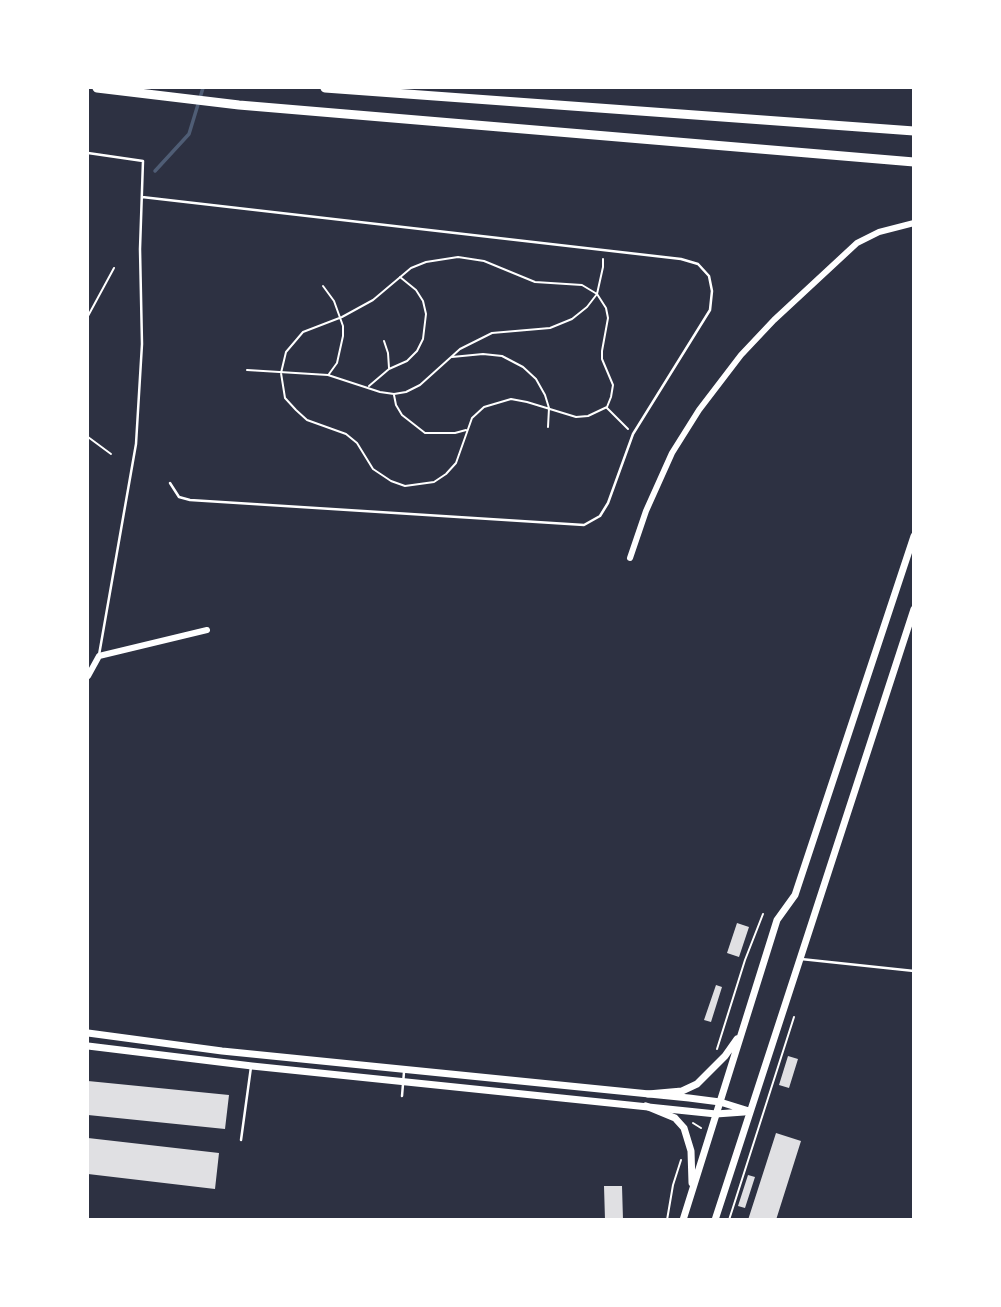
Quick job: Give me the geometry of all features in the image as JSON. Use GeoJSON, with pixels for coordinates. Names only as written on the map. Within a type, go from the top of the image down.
{"type":"FeatureCollection","features":[{"type":"Feature","properties":{"kind":"highway"},"geometry":{"type":"LineString","coordinates":[[97,88],[239,105],[914,162]]}},
{"type":"Feature","properties":{"kind":"highway"},"geometry":{"type":"LineString","coordinates":[[325,88],[914,131]]}},
{"type":"Feature","properties":{"kind":"main road"},"geometry":{"type":"LineString","coordinates":[[683,1220],[777,920],[794,895],[799,882],[914,536]]}},
{"type":"Feature","properties":{"kind":"main road"},"geometry":{"type":"LineString","coordinates":[[715,1220],[914,609]]}},
{"type":"Feature","properties":{"kind":"main road"},"geometry":{"type":"LineString","coordinates":[[648,1094],[682,1091],[698,1084],[726,1056],[745,1023]]}},
{"type":"Feature","properties":{"kind":"main road"},"geometry":{"type":"LineString","coordinates":[[88,1033],[222,1051],[720,1102],[749,1111]]}},
{"type":"Feature","properties":{"kind":"main road"},"geometry":{"type":"LineString","coordinates":[[88,1046],[252,1066],[716,1114],[749,1111]]}},
{"type":"Feature","properties":{"kind":"main road"},"geometry":{"type":"LineString","coordinates":[[646,1106],[675,1118],[688,1135],[692,1163],[690,1199]]}},
{"type":"Feature","properties":{"kind":"street"},"geometry":{"type":"LineString","coordinates":[[630,558],[646,511],[672,453],[699,410],[741,355],[774,320],[858,243],[879,232],[914,223]]}},
{"type":"Feature","properties":{"kind":"street"},"geometry":{"type":"LineString","coordinates":[[88,676],[99,656],[207,630]]}},
{"type":"Feature","properties":{"kind":"lane"},"geometry":{"type":"LineString","coordinates":[[88,153],[143,161],[140,249],[142,344],[136,444],[99,656]]}},
{"type":"Feature","properties":{"kind":"lane"},"geometry":{"type":"LineString","coordinates":[[142,197],[681,259],[698,264],[709,276],[712,291],[710,310],[634,435],[608,503],[600,516],[584,525],[190,500],[179,497],[170,483]]}},
{"type":"Feature","properties":{"kind":"lane"},"geometry":{"type":"LineString","coordinates":[[798,959],[914,971]]}},
{"type":"Feature","properties":{"kind":"lane"},"geometry":{"type":"LineString","coordinates":[[241,1140],[252,1066]]}},
{"type":"Feature","properties":{"kind":"lane"},"geometry":{"type":"LineString","coordinates":[[402,1096],[405,1069]]}},
{"type":"Feature","properties":{"kind":"path"},"geometry":{"type":"LineString","coordinates":[[247,370],[328,375],[394,394],[420,385],[460,349],[492,333],[550,328],[572,320],[597,294],[603,267],[603,251]]}},
{"type":"Feature","properties":{"kind":"path"},"geometry":{"type":"LineString","coordinates":[[458,257],[484,261],[535,282],[582,285],[597,294],[606,308],[608,318],[602,351],[613,385],[606,407],[588,416],[576,417],[511,400],[484,407],[472,418],[456,463],[434,482],[405,486],[391,481],[373,469],[357,443],[346,434],[307,420],[285,398],[281,373],[286,352],[293,341],[303,332],[342,317],[373,300],[400,276],[426,262],[458,257]]}},
{"type":"Feature","properties":{"kind":"path"},"geometry":{"type":"LineString","coordinates":[[88,316],[114,268]]}},
{"type":"Feature","properties":{"kind":"path"},"geometry":{"type":"LineString","coordinates":[[367,387],[389,369],[407,361],[416,351],[425,325],[423,301],[416,290],[400,276]]}},
{"type":"Feature","properties":{"kind":"path"},"geometry":{"type":"LineString","coordinates":[[323,286],[342,317],[341,347],[337,362],[328,375]]}},
{"type":"Feature","properties":{"kind":"path"},"geometry":{"type":"LineString","coordinates":[[384,341],[389,369]]}},
{"type":"Feature","properties":{"kind":"path"},"geometry":{"type":"LineString","coordinates":[[450,358],[483,354],[502,356],[523,367],[536,379],[549,408],[548,427]]}},
{"type":"Feature","properties":{"kind":"path"},"geometry":{"type":"LineString","coordinates":[[394,394],[401,415],[425,433],[455,433],[467,429]]}},
{"type":"Feature","properties":{"kind":"path"},"geometry":{"type":"LineString","coordinates":[[606,407],[634,435]]}},
{"type":"Feature","properties":{"kind":"path"},"geometry":{"type":"LineString","coordinates":[[88,437],[111,454]]}},
{"type":"Feature","properties":{"kind":"path"},"geometry":{"type":"LineString","coordinates":[[716,1052],[745,960],[763,914]]}},
{"type":"Feature","properties":{"kind":"path"},"geometry":{"type":"LineString","coordinates":[[729,1220],[794,1017]]}},
{"type":"Feature","properties":{"kind":"path"},"geometry":{"type":"LineString","coordinates":[[693,1123],[701,1128]]}},
{"type":"Feature","properties":{"kind":"path"},"geometry":{"type":"LineString","coordinates":[[667,1220],[682,1154]]}},
{"type":"Feature","properties":{"kind":"building"},"geometry":{"type":"Polygon","coordinates":[[[737,923],[749,927],[739,957],[727,953],[737,923]]]}},
{"type":"Feature","properties":{"kind":"building"},"geometry":{"type":"Polygon","coordinates":[[[716,985],[722,987],[711,1022],[704,1020],[716,985]]]}},
{"type":"Feature","properties":{"kind":"building"},"geometry":{"type":"Polygon","coordinates":[[[788,1056],[798,1059],[789,1088],[779,1085],[788,1056]]]}},
{"type":"Feature","properties":{"kind":"building"},"geometry":{"type":"Polygon","coordinates":[[[88,1081],[229,1095],[225,1129],[88,1115],[88,1081]]]}},
{"type":"Feature","properties":{"kind":"building"},"geometry":{"type":"Polygon","coordinates":[[[776,1133],[801,1141],[776,1220],[748,1220],[776,1133]]]}},
{"type":"Feature","properties":{"kind":"building"},"geometry":{"type":"Polygon","coordinates":[[[88,1138],[219,1153],[215,1189],[88,1174],[88,1138]]]}},
{"type":"Feature","properties":{"kind":"building"},"geometry":{"type":"Polygon","coordinates":[[[748,1175],[755,1177],[745,1208],[738,1206],[748,1175]]]}},
{"type":"Feature","properties":{"kind":"building"},"geometry":{"type":"Polygon","coordinates":[[[604,1186],[622,1186],[623,1220],[605,1220],[604,1186]]]}},
{"type":"Feature","properties":{"kind":"waterway"},"geometry":{"type":"LineString","coordinates":[[155,171],[189,134],[203,88]]}}]}
